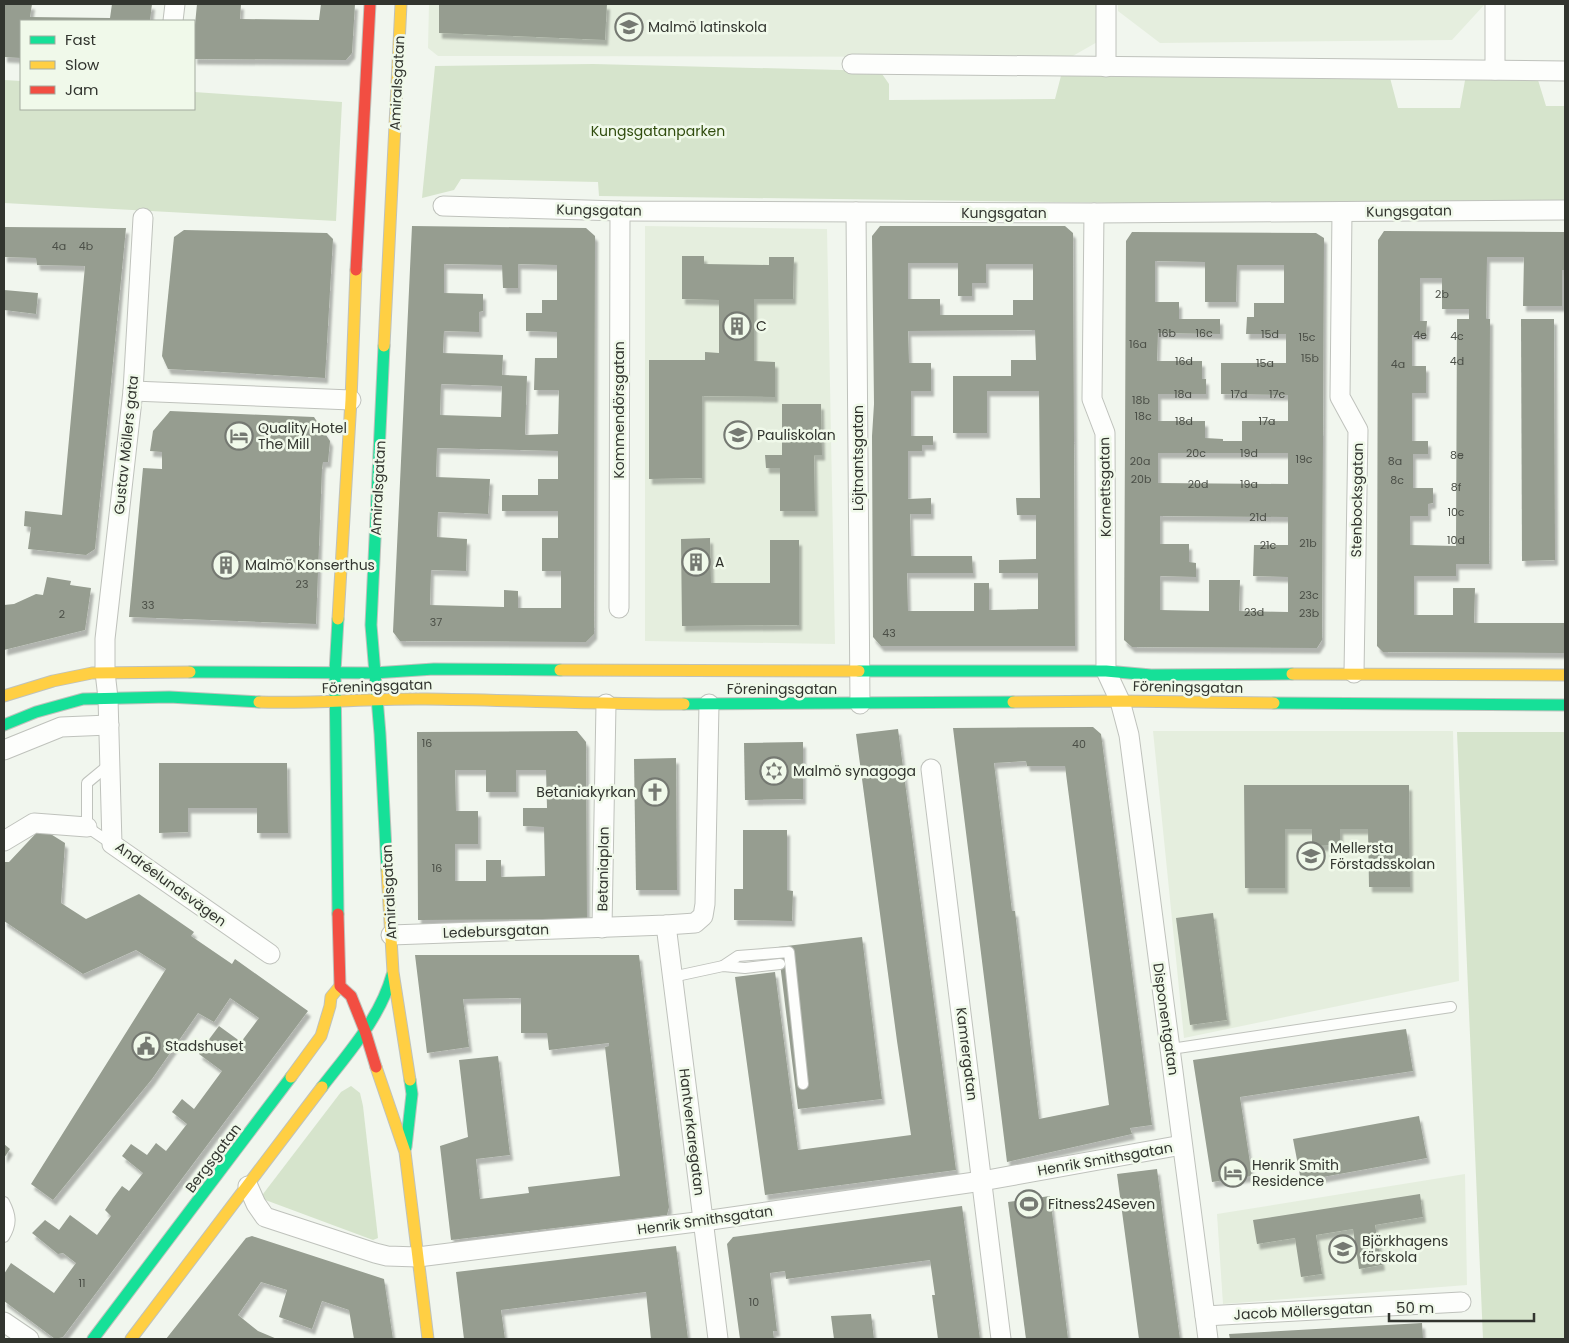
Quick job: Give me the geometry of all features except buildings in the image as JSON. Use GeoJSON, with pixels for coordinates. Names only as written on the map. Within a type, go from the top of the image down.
{"type":"FeatureCollection","features":[{"type":"Feature","properties":{"kind":"street"},"geometry":{"type":"LineString","coordinates":[[173,20],[174,4]]}},
{"type":"Feature","properties":{"kind":"street"},"geometry":{"type":"LineString","coordinates":[[340,986],[336,850],[335,672],[351,400],[354,301],[370,4]]}},
{"type":"Feature","properties":{"kind":"street","name":"Amiralsgatan"},"geometry":{"type":"LineString","coordinates":[[401,4],[372,616],[374,673],[381,742],[393,972],[412,1094],[405,1152]]}},
{"type":"Feature","properties":{"kind":"street"},"geometry":{"type":"LineString","coordinates":[[1106,4],[1106,67]]}},
{"type":"Feature","properties":{"kind":"street"},"geometry":{"type":"LineString","coordinates":[[1495,4],[1495,70]]}},
{"type":"Feature","properties":{"kind":"street"},"geometry":{"type":"LineString","coordinates":[[852,64],[1565,71]]}},
{"type":"Feature","properties":{"kind":"street","name":"Kungsgatan"},"geometry":{"type":"LineString","coordinates":[[443,206],[620,211],[1094,213],[1565,210]]}},
{"type":"Feature","properties":{"kind":"street","name":"Kommendörsgatan"},"geometry":{"type":"LineString","coordinates":[[619,608],[620,211]]}},
{"type":"Feature","properties":{"kind":"street","name":"Löjtnantsgatan"},"geometry":{"type":"LineString","coordinates":[[856,212],[860,704]]}},
{"type":"Feature","properties":{"kind":"street","name":"Stenbocksgatan"},"geometry":{"type":"LineString","coordinates":[[1342,212],[1340,397],[1358,430],[1354,673]]}},
{"type":"Feature","properties":{"kind":"street","name":"Kornettsgatan"},"geometry":{"type":"LineString","coordinates":[[1094,213],[1092,399],[1105,433],[1106,671],[1120,700]]}},
{"type":"Feature","properties":{"kind":"street","name":"Gustav Möllers gata"},"geometry":{"type":"LineString","coordinates":[[105,672],[104,639],[133,391],[143,218]]}},
{"type":"Feature","properties":{"kind":"street"},"geometry":{"type":"LineString","coordinates":[[133,391],[351,400]]}},
{"type":"Feature","properties":{"kind":"street","name":"Föreningsgatan"},"geometry":{"type":"LineString","coordinates":[[4,696],[38,684],[73,676],[105,672],[374,673],[434,670],[1106,671],[1151,675],[1354,673],[1565,675]]}},
{"type":"Feature","properties":{"kind":"street","name":"Andréelundsvägen"},"geometry":{"type":"LineString","coordinates":[[105,672],[108,698],[112,844],[270,954]]}},
{"type":"Feature","properties":{"kind":"street","name":"Föreningsgatan"},"geometry":{"type":"LineString","coordinates":[[4,725],[36,712],[83,699],[169,697],[287,703],[424,699],[606,704],[860,704],[1120,700],[1225,703],[1565,704]]}},
{"type":"Feature","properties":{"kind":"street","name":"Disponentgatan"},"geometry":{"type":"LineString","coordinates":[[1120,700],[1129,735],[1208,1339]]}},
{"type":"Feature","properties":{"kind":"street","name":"Betaniaplan"},"geometry":{"type":"LineString","coordinates":[[606,704],[602,928],[695,923],[703,916],[705,904],[709,704]]}},
{"type":"Feature","properties":{"kind":"street"},"geometry":{"type":"LineString","coordinates":[[4,750],[61,727],[109,725]]}},
{"type":"Feature","properties":{"kind":"street","name":"Kamrergatan"},"geometry":{"type":"LineString","coordinates":[[931,769],[1001,1339]]}},
{"type":"Feature","properties":{"kind":"street"},"geometry":{"type":"LineString","coordinates":[[4,841],[34,823],[87,827]]}},
{"type":"Feature","properties":{"kind":"street","name":"Hantverkaregatan"},"geometry":{"type":"LineString","coordinates":[[666,925],[718,1339]]}},
{"type":"Feature","properties":{"kind":"street","name":"Ledebursgatan"},"geometry":{"type":"LineString","coordinates":[[391,935],[602,928]]}},
{"type":"Feature","properties":{"kind":"street","name":"Amiralsgatan"},"geometry":{"type":"LineString","coordinates":[[366,1032],[387,994],[393,972]]}},
{"type":"Feature","properties":{"kind":"street","name":"Amiralsgatan"},"geometry":{"type":"LineString","coordinates":[[340,986],[350,996],[366,1032],[382,1087],[405,1152],[428,1339]]}},
{"type":"Feature","properties":{"kind":"street","name":"Bergsgatan"},"geometry":{"type":"LineString","coordinates":[[93,1339],[257,1124],[321,1036],[331,997],[340,986]]}},
{"type":"Feature","properties":{"kind":"street"},"geometry":{"type":"LineString","coordinates":[[131,1339],[366,1032]]}},
{"type":"Feature","properties":{"kind":"street","name":"Henrik Smithsgatan"},"geometry":{"type":"LineString","coordinates":[[248,1186],[261,1211],[266,1217],[273,1220],[375,1254],[418,1257],[704,1221],[982,1181],[1182,1145]]}},
{"type":"Feature","properties":{"kind":"street","name":"Jacob Möllersgatan"},"geometry":{"type":"LineString","coordinates":[[1205,1316],[1461,1302]]}},
{"type":"Feature","properties":{"kind":"street"},"geometry":{"type":"LineString","coordinates":[[4,1322],[29,1339]]}},
{"type":"Feature","properties":{"kind":"lane"},"geometry":{"type":"LineString","coordinates":[[110,764],[87,783],[87,827],[112,844]]}},
{"type":"Feature","properties":{"kind":"lane"},"geometry":{"type":"LineString","coordinates":[[723,966],[738,956],[789,952],[803,1084]]}},
{"type":"Feature","properties":{"kind":"lane"},"geometry":{"type":"LineString","coordinates":[[672,977],[723,966],[745,968],[780,964]]}},
{"type":"Feature","properties":{"kind":"lane"},"geometry":{"type":"LineString","coordinates":[[1171,1049],[1451,1007]]}},
{"type":"Feature","properties":{"kind":"lane"},"geometry":{"type":"LineString","coordinates":[[4,1202],[10,1214],[4,1237]]}},
{"type":"Feature","properties":{"kind":"shaded area"},"geometry":{"type":"Polygon","coordinates":[[[429,4],[1099,4],[1099,41],[1071,57],[438,56],[428,48],[429,4]]]}},
{"type":"Feature","properties":{"kind":"shaded area"},"geometry":{"type":"Polygon","coordinates":[[[1118,4],[1485,4],[1452,40],[1160,43],[1118,11],[1118,4]]]}},
{"type":"Feature","properties":{"kind":"shaded area","name":"Pauliskolan"},"geometry":{"type":"Polygon","coordinates":[[[645,226],[827,229],[835,644],[645,641],[645,226]]]}},
{"type":"Feature","properties":{"kind":"shaded area","name":"Mellersta Förstadsskolan"},"geometry":{"type":"Polygon","coordinates":[[[1153,731],[1453,731],[1459,981],[1184,1038],[1153,731]]]}},
{"type":"Feature","properties":{"kind":"shaded area","name":"Björkhagens förskola"},"geometry":{"type":"Polygon","coordinates":[[[1465,1174],[1467,1285],[1223,1304],[1217,1214],[1465,1174]]]}},
{"type":"Feature","properties":{"kind":"green space","name":"Kungsgatanparken"},"geometry":{"type":"Polygon","coordinates":[[[593,64],[880,71],[889,84],[889,100],[1055,99],[1062,72],[1389,74],[1398,108],[1460,108],[1466,75],[1538,80],[1546,106],[1565,106],[1565,202],[1294,205],[599,196],[598,182],[461,179],[454,190],[422,198],[435,66],[593,64]]]}},
{"type":"Feature","properties":{"kind":"green space"},"geometry":{"type":"Polygon","coordinates":[[[4,80],[20,81],[20,110],[195,110],[195,92],[342,102],[336,221],[4,203],[4,80]]]}},
{"type":"Feature","properties":{"kind":"green space"},"geometry":{"type":"Polygon","coordinates":[[[1457,732],[1565,732],[1565,1339],[1483,1339],[1457,732]]]}},
{"type":"Feature","properties":{"kind":"green space"},"geometry":{"type":"Polygon","coordinates":[[[351,1086],[360,1093],[363,1106],[378,1238],[373,1240],[260,1198],[341,1092],[351,1086]]]}},
{"type":"Feature","properties":{"kind":"traffic: fast"},"geometry":{"type":"LineString","coordinates":[[384,346],[371,625],[380,734],[387,870]]}},
{"type":"Feature","properties":{"kind":"traffic: fast"},"geometry":{"type":"LineString","coordinates":[[338,619],[335,672],[338,914]]}},
{"type":"Feature","properties":{"kind":"traffic: fast"},"geometry":{"type":"LineString","coordinates":[[190,672],[374,673],[434,669],[560,670]]}},
{"type":"Feature","properties":{"kind":"traffic: fast"},"geometry":{"type":"LineString","coordinates":[[859,671],[1106,671],[1151,675],[1292,674]]}},
{"type":"Feature","properties":{"kind":"traffic: fast"},"geometry":{"type":"LineString","coordinates":[[4,725],[36,712],[83,699],[169,697],[259,702]]}},
{"type":"Feature","properties":{"kind":"traffic: fast"},"geometry":{"type":"LineString","coordinates":[[684,704],[1013,702]]}},
{"type":"Feature","properties":{"kind":"traffic: fast"},"geometry":{"type":"LineString","coordinates":[[1274,703],[1565,705]]}},
{"type":"Feature","properties":{"kind":"traffic: fast"},"geometry":{"type":"LineString","coordinates":[[322,1087],[353,1048],[372,1020],[387,991],[392,975]]}},
{"type":"Feature","properties":{"kind":"traffic: fast"},"geometry":{"type":"LineString","coordinates":[[93,1339],[291,1077]]}},
{"type":"Feature","properties":{"kind":"traffic: fast"},"geometry":{"type":"LineString","coordinates":[[406,1147],[412,1094],[410,1080]]}},
{"type":"Feature","properties":{"kind":"traffic: slow"},"geometry":{"type":"LineString","coordinates":[[384,346],[401,4]]}},
{"type":"Feature","properties":{"kind":"traffic: slow"},"geometry":{"type":"LineString","coordinates":[[338,619],[351,400],[356,270]]}},
{"type":"Feature","properties":{"kind":"traffic: slow"},"geometry":{"type":"LineString","coordinates":[[560,670],[859,671]]}},
{"type":"Feature","properties":{"kind":"traffic: slow"},"geometry":{"type":"LineString","coordinates":[[4,696],[53,681],[92,673],[190,672]]}},
{"type":"Feature","properties":{"kind":"traffic: slow"},"geometry":{"type":"LineString","coordinates":[[1292,674],[1565,675]]}},
{"type":"Feature","properties":{"kind":"traffic: slow"},"geometry":{"type":"LineString","coordinates":[[259,702],[426,699],[684,704]]}},
{"type":"Feature","properties":{"kind":"traffic: slow"},"geometry":{"type":"LineString","coordinates":[[1013,702],[1274,703]]}},
{"type":"Feature","properties":{"kind":"traffic: slow"},"geometry":{"type":"LineString","coordinates":[[387,870],[393,972],[410,1080]]}},
{"type":"Feature","properties":{"kind":"traffic: slow"},"geometry":{"type":"LineString","coordinates":[[291,1077],[321,1036],[331,997],[340,986]]}},
{"type":"Feature","properties":{"kind":"traffic: slow"},"geometry":{"type":"LineString","coordinates":[[376,1067],[405,1152],[428,1339]]}},
{"type":"Feature","properties":{"kind":"traffic: slow"},"geometry":{"type":"LineString","coordinates":[[131,1339],[322,1087]]}},
{"type":"Feature","properties":{"kind":"traffic: jam"},"geometry":{"type":"LineString","coordinates":[[356,270],[370,4]]}},
{"type":"Feature","properties":{"kind":"traffic: jam"},"geometry":{"type":"LineString","coordinates":[[338,914],[340,986],[351,996],[365,1031],[376,1067]]}},
{"type":"Feature","properties":{"kind":"place","name":"Malmö latinskola"},"geometry":{"type":"Point","coordinates":[629,27]}},
{"type":"Feature","properties":{"kind":"place","name":"C"},"geometry":{"type":"Point","coordinates":[737,326]}},
{"type":"Feature","properties":{"kind":"place","name":"Pauliskolan"},"geometry":{"type":"Point","coordinates":[738,435]}},
{"type":"Feature","properties":{"kind":"place","name":"Quality Hotel The Mill"},"geometry":{"type":"Point","coordinates":[239,436]}},
{"type":"Feature","properties":{"kind":"place","name":"A"},"geometry":{"type":"Point","coordinates":[696,562]}},
{"type":"Feature","properties":{"kind":"place","name":"Malmö Konserthus"},"geometry":{"type":"Point","coordinates":[226,565]}},
{"type":"Feature","properties":{"kind":"place","name":"Malmö synagoga"},"geometry":{"type":"Point","coordinates":[774,771]}},
{"type":"Feature","properties":{"kind":"place","name":"Betaniakyrkan"},"geometry":{"type":"Point","coordinates":[655,792]}},
{"type":"Feature","properties":{"kind":"place","name":"Mellersta Förstadsskolan"},"geometry":{"type":"Point","coordinates":[1311,856]}},
{"type":"Feature","properties":{"kind":"place","name":"Stadshuset"},"geometry":{"type":"Point","coordinates":[146,1046]}},
{"type":"Feature","properties":{"kind":"place","name":"Henrik Smith Residence"},"geometry":{"type":"Point","coordinates":[1233,1173]}},
{"type":"Feature","properties":{"kind":"place","name":"Fitness24Seven"},"geometry":{"type":"Point","coordinates":[1029,1204]}},
{"type":"Feature","properties":{"kind":"place","name":"Björkhagens förskola"},"geometry":{"type":"Point","coordinates":[1343,1249]}}]}
